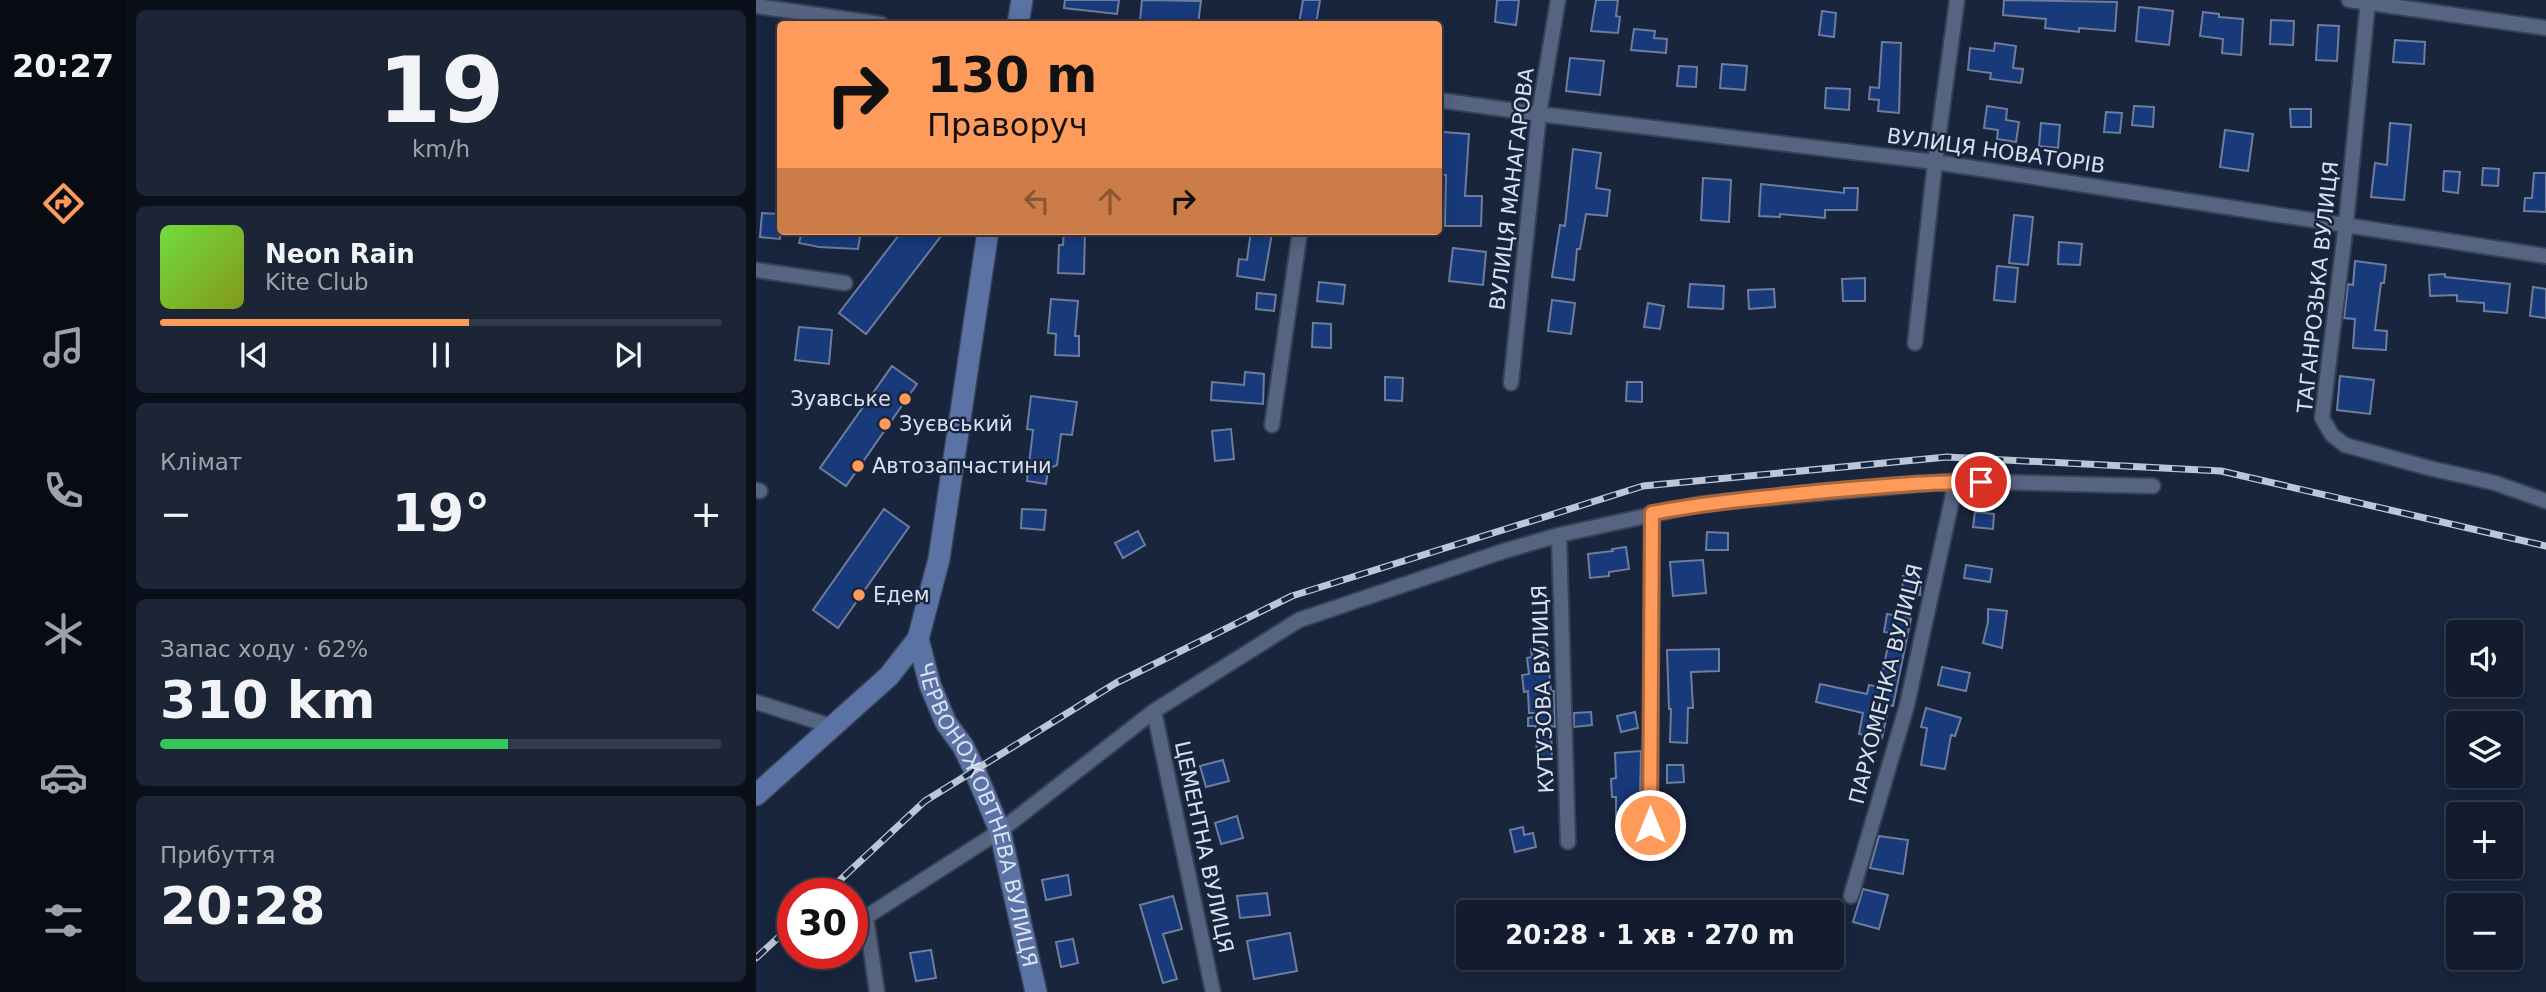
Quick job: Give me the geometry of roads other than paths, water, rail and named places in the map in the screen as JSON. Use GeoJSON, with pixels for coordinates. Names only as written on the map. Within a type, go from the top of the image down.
{"type":"FeatureCollection","features":[{"type":"Feature","properties":{"kind":"street"},"geometry":{"type":"LineString","coordinates":[[1018,21],[1022,0]]}},
{"type":"Feature","properties":{"kind":"street","name":"ВУЛИЦЯ МАНАГАРОВА"},"geometry":{"type":"LineString","coordinates":[[1511,383],[1539,114],[1558,0]]}},
{"type":"Feature","properties":{"kind":"street"},"geometry":{"type":"LineString","coordinates":[[1916,343],[1935,162],[1957,0]]}},
{"type":"Feature","properties":{"kind":"street"},"geometry":{"type":"LineString","coordinates":[[2349,0],[2546,28]]}},
{"type":"Feature","properties":{"kind":"street","name":"ТАГАНРОЗЬКА ВУЛИЦЯ"},"geometry":{"type":"LineString","coordinates":[[2368,1],[2346,224],[2322,418],[2332,435],[2345,445],[2495,483],[2546,501]]}},
{"type":"Feature","properties":{"kind":"street"},"geometry":{"type":"LineString","coordinates":[[756,6],[860,21]]}},
{"type":"Feature","properties":{"kind":"street","name":"ВУЛИЦЯ НОВАТОРІВ"},"geometry":{"type":"LineString","coordinates":[[1442,101],[1935,162],[2546,256]]}},
{"type":"Feature","properties":{"kind":"street"},"geometry":{"type":"LineString","coordinates":[[756,795],[889,676],[918,639],[939,559],[987,235]]}},
{"type":"Feature","properties":{"kind":"street"},"geometry":{"type":"LineString","coordinates":[[1272,425],[1299,235]]}},
{"type":"Feature","properties":{"kind":"street"},"geometry":{"type":"LineString","coordinates":[[756,270],[845,283]]}},
{"type":"Feature","properties":{"kind":"street"},"geometry":{"type":"LineString","coordinates":[[877,992],[866,917],[1000,831],[1154,711],[1299,620],[1559,535],[1701,504],[1956,481],[2153,485]]}},
{"type":"Feature","properties":{"kind":"street","name":"ПАРХОМЕНКА ВУЛИЦЯ"},"geometry":{"type":"LineString","coordinates":[[1851,896],[1907,705],[1956,481]]}},
{"type":"Feature","properties":{"kind":"street"},"geometry":{"type":"LineString","coordinates":[[1650,825],[1652,513]]}},
{"type":"Feature","properties":{"kind":"street","name":"КУТУЗОВА ВУЛИЦЯ"},"geometry":{"type":"LineString","coordinates":[[1559,535],[1568,842]]}},
{"type":"Feature","properties":{"kind":"street","name":"ЧЕРВОНОЖОВТНЕВА ВУЛИЦЯ"},"geometry":{"type":"LineString","coordinates":[[918,639],[930,685],[946,723],[963,746],[1000,831],[1036,992]]}},
{"type":"Feature","properties":{"kind":"street"},"geometry":{"type":"LineString","coordinates":[[756,702],[834,727]]}},
{"type":"Feature","properties":{"kind":"street","name":"ЦЕМЕНТНА ВУЛИЦЯ"},"geometry":{"type":"LineString","coordinates":[[1154,711],[1213,992]]}},
{"type":"Feature","properties":{"kind":"railway"},"geometry":{"type":"LineString","coordinates":[[842,878],[925,801],[1116,683],[1292,596],[1643,486],[1947,457],[2221,471],[2546,546]]}},
{"type":"Feature","properties":{"kind":"railway"},"geometry":{"type":"LineString","coordinates":[[756,958],[777,939]]}},
{"type":"Feature","properties":{"kind":"place","name":"Зуавське"},"geometry":{"type":"Point","coordinates":[905,399]}},
{"type":"Feature","properties":{"kind":"place","name":"Зуєвський"},"geometry":{"type":"Point","coordinates":[885,424]}},
{"type":"Feature","properties":{"kind":"place","name":"Автозапчастини"},"geometry":{"type":"Point","coordinates":[858,466]}},
{"type":"Feature","properties":{"kind":"place","name":"Едем"},"geometry":{"type":"Point","coordinates":[859,595]}}]}
